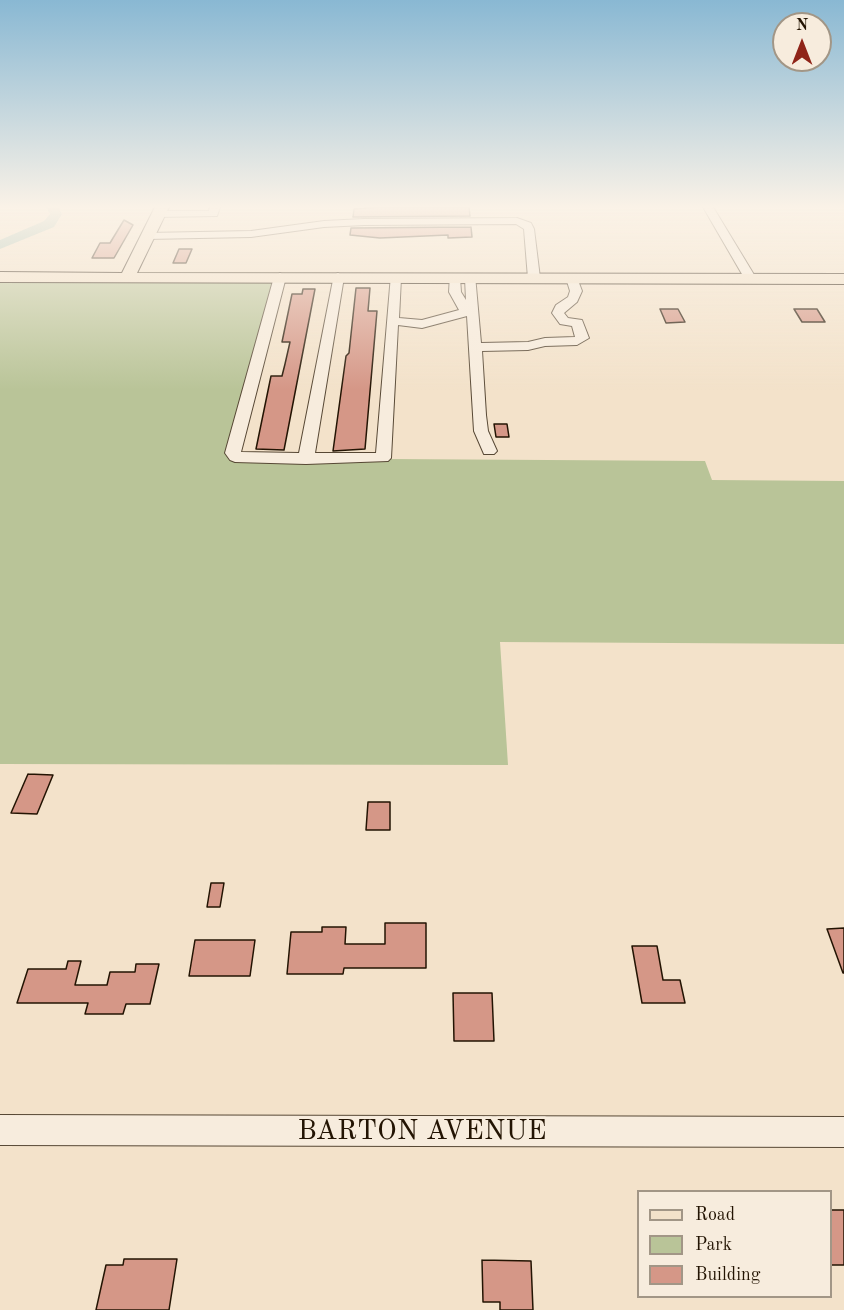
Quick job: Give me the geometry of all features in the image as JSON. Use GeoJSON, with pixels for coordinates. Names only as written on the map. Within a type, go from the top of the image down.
{"type":"FeatureCollection","features":[{"type":"Feature","properties":{"kind":"main road"},"geometry":{"type":"LineString","coordinates":[[127,277],[131,268]]}},
{"type":"Feature","properties":{"kind":"main road"},"geometry":{"type":"LineString","coordinates":[[0,277],[844,279]]}},
{"type":"Feature","properties":{"kind":"street"},"geometry":{"type":"LineString","coordinates":[[533,268],[534,278]]}},
{"type":"Feature","properties":{"kind":"street"},"geometry":{"type":"LineString","coordinates":[[744,268],[750,278]]}},
{"type":"Feature","properties":{"kind":"street"},"geometry":{"type":"LineString","coordinates":[[280,277],[233,453],[235,457],[383,458],[395,278]]}},
{"type":"Feature","properties":{"kind":"street"},"geometry":{"type":"LineString","coordinates":[[306,459],[338,277]]}},
{"type":"Feature","properties":{"kind":"street"},"geometry":{"type":"LineString","coordinates":[[392,321],[422,324],[462,314],[465,311],[455,292],[454,278]]}},
{"type":"Feature","properties":{"kind":"street"},"geometry":{"type":"LineString","coordinates":[[471,278],[479,415],[489,452]]}},
{"type":"Feature","properties":{"kind":"street"},"geometry":{"type":"LineString","coordinates":[[476,347],[528,346],[545,342],[577,341],[582,338],[578,323],[564,321],[558,313],[560,308],[573,299],[576,291],[572,278]]}},
{"type":"Feature","properties":{"kind":"street","name":"BARTON AVENUE"},"geometry":{"type":"LineString","coordinates":[[0,1130],[844,1132]]}},
{"type":"Feature","properties":{"kind":"green space"},"geometry":{"type":"Polygon","coordinates":[[[0,283],[278,283],[231,458],[705,461],[712,480],[844,481],[844,644],[500,642],[508,765],[0,764],[0,283]]]}},
{"type":"Feature","properties":{"kind":"building"},"geometry":{"type":"Polygon","coordinates":[[[356,288],[370,288],[368,311],[377,311],[365,449],[333,451],[346,356],[349,353],[356,288]]]}},
{"type":"Feature","properties":{"kind":"building"},"geometry":{"type":"Polygon","coordinates":[[[303,289],[315,289],[284,450],[256,449],[271,376],[282,376],[285,364],[290,342],[282,342],[292,294],[302,294],[303,289]]]}},
{"type":"Feature","properties":{"kind":"building"},"geometry":{"type":"Polygon","coordinates":[[[660,309],[678,309],[685,322],[666,323],[660,309]]]}},
{"type":"Feature","properties":{"kind":"building"},"geometry":{"type":"Polygon","coordinates":[[[794,309],[817,309],[825,322],[802,322],[794,309]]]}},
{"type":"Feature","properties":{"kind":"building"},"geometry":{"type":"Polygon","coordinates":[[[494,424],[507,424],[509,437],[496,437],[494,424]]]}},
{"type":"Feature","properties":{"kind":"building"},"geometry":{"type":"Polygon","coordinates":[[[28,774],[53,775],[37,814],[11,813],[28,774]]]}},
{"type":"Feature","properties":{"kind":"building"},"geometry":{"type":"Polygon","coordinates":[[[368,802],[390,802],[390,830],[366,830],[368,802]]]}},
{"type":"Feature","properties":{"kind":"building"},"geometry":{"type":"Polygon","coordinates":[[[211,883],[224,883],[220,907],[207,907],[211,883]]]}},
{"type":"Feature","properties":{"kind":"building"},"geometry":{"type":"Polygon","coordinates":[[[385,923],[426,923],[426,968],[344,968],[343,974],[287,974],[291,932],[322,932],[322,927],[346,927],[345,944],[385,944],[385,923]]]}},
{"type":"Feature","properties":{"kind":"building"},"geometry":{"type":"Polygon","coordinates":[[[844,928],[844,973],[843,973],[827,929],[844,928]]]}},
{"type":"Feature","properties":{"kind":"building"},"geometry":{"type":"Polygon","coordinates":[[[195,940],[255,940],[250,976],[189,976],[195,940]]]}},
{"type":"Feature","properties":{"kind":"building"},"geometry":{"type":"Polygon","coordinates":[[[632,946],[657,946],[663,980],[680,980],[685,1003],[642,1003],[632,946]]]}},
{"type":"Feature","properties":{"kind":"building"},"geometry":{"type":"Polygon","coordinates":[[[68,961],[81,961],[75,985],[107,985],[110,972],[135,972],[136,964],[159,964],[150,1004],[126,1004],[123,1014],[85,1014],[88,1003],[17,1003],[28,969],[66,969],[68,961]]]}},
{"type":"Feature","properties":{"kind":"building"},"geometry":{"type":"Polygon","coordinates":[[[453,993],[492,993],[494,1041],[454,1041],[453,993]]]}},
{"type":"Feature","properties":{"kind":"building"},"geometry":{"type":"Polygon","coordinates":[[[832,1210],[844,1210],[844,1265],[832,1265],[832,1210]]]}},
{"type":"Feature","properties":{"kind":"building"},"geometry":{"type":"Polygon","coordinates":[[[124,1259],[177,1259],[169,1310],[96,1310],[106,1265],[123,1265],[124,1259]]]}},
{"type":"Feature","properties":{"kind":"building"},"geometry":{"type":"Polygon","coordinates":[[[482,1260],[531,1261],[533,1310],[500,1310],[500,1302],[483,1302],[482,1260]]]}}]}
